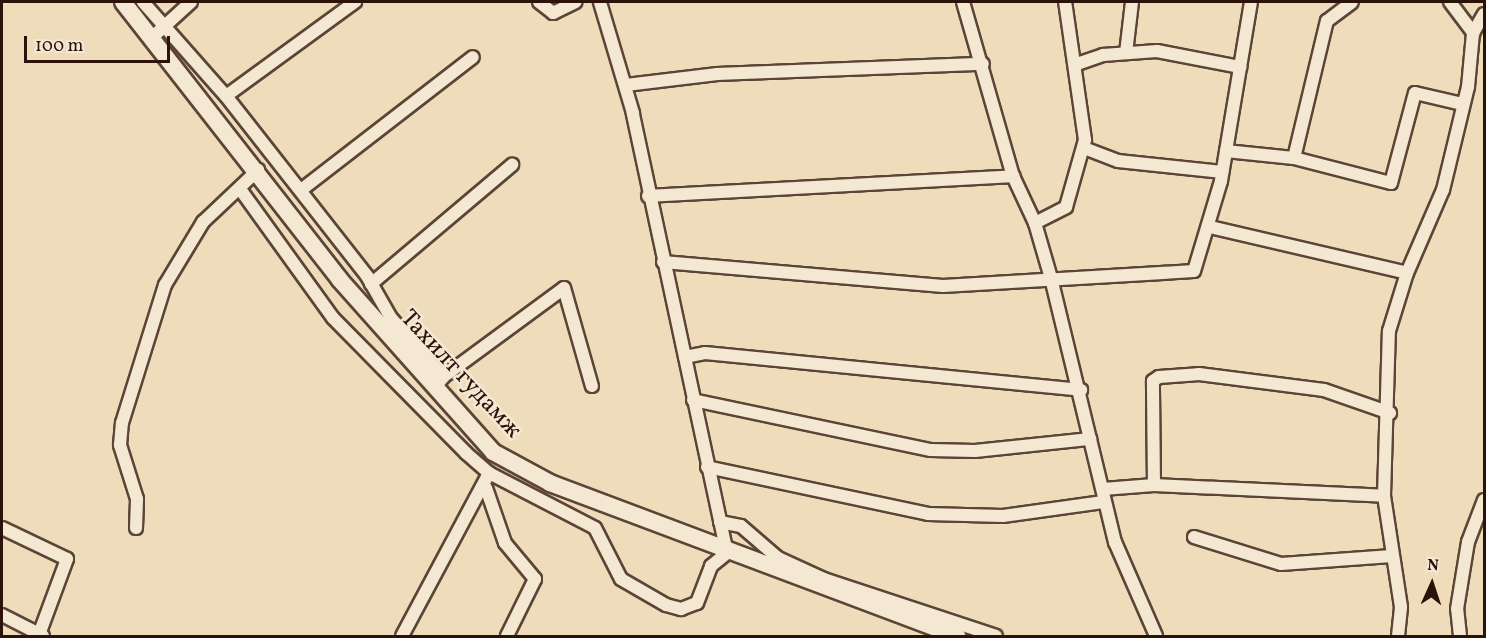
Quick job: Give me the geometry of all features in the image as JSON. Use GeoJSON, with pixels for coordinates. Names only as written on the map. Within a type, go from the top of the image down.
{"type":"FeatureCollection","features":[{"type":"Feature","properties":{"kind":"main road","name":"Тахилт гудамж"},"geometry":{"type":"LineString","coordinates":[[123,2],[157,33],[339,280],[439,382],[493,453],[550,483],[727,553],[957,636]]}},
{"type":"Feature","properties":{"kind":"street"},"geometry":{"type":"LineString","coordinates":[[142,2],[157,33],[226,96],[302,190],[371,284],[391,318],[439,382],[564,288],[592,386]]}},
{"type":"Feature","properties":{"kind":"street"},"geometry":{"type":"LineString","coordinates":[[157,33],[191,2]]}},
{"type":"Feature","properties":{"kind":"street"},"geometry":{"type":"LineString","coordinates":[[226,96],[355,2]]}},
{"type":"Feature","properties":{"kind":"street"},"geometry":{"type":"LineString","coordinates":[[539,2],[553,13]]}},
{"type":"Feature","properties":{"kind":"street"},"geometry":{"type":"LineString","coordinates":[[540,19],[576,2]]}},
{"type":"Feature","properties":{"kind":"street"},"geometry":{"type":"LineString","coordinates":[[240,189],[333,318],[489,473],[595,528],[621,579],[666,605],[681,609],[697,603],[711,566],[727,553],[648,196],[626,85],[600,2]]}},
{"type":"Feature","properties":{"kind":"street"},"geometry":{"type":"LineString","coordinates":[[963,2],[983,64],[1013,176],[1035,222],[1051,278],[1081,390],[1103,496],[1159,635]]}},
{"type":"Feature","properties":{"kind":"street"},"geometry":{"type":"LineString","coordinates":[[1035,222],[1066,207],[1084,148],[1077,64],[1065,2]]}},
{"type":"Feature","properties":{"kind":"street"},"geometry":{"type":"LineString","coordinates":[[1126,53],[1132,2]]}},
{"type":"Feature","properties":{"kind":"street"},"geometry":{"type":"LineString","coordinates":[[663,262],[943,286],[1194,271],[1210,227],[1222,172],[1251,2]]}},
{"type":"Feature","properties":{"kind":"street"},"geometry":{"type":"LineString","coordinates":[[1294,158],[1327,21],[1352,2]]}},
{"type":"Feature","properties":{"kind":"street"},"geometry":{"type":"LineString","coordinates":[[1450,2],[1473,33]]}},
{"type":"Feature","properties":{"kind":"street"},"geometry":{"type":"LineString","coordinates":[[1398,636],[1401,608],[1384,496],[1390,412],[1389,331],[1407,273],[1440,199],[1462,104],[1473,33],[1485,14]]}},
{"type":"Feature","properties":{"kind":"street"},"geometry":{"type":"LineString","coordinates":[[1077,64],[1126,53],[1158,51],[1240,67]]}},
{"type":"Feature","properties":{"kind":"street"},"geometry":{"type":"LineString","coordinates":[[302,190],[472,57]]}},
{"type":"Feature","properties":{"kind":"street"},"geometry":{"type":"LineString","coordinates":[[626,85],[717,74],[983,64]]}},
{"type":"Feature","properties":{"kind":"street"},"geometry":{"type":"LineString","coordinates":[[1226,151],[1294,158],[1391,183],[1416,93],[1462,104]]}},
{"type":"Feature","properties":{"kind":"street"},"geometry":{"type":"LineString","coordinates":[[1084,148],[1118,161],[1222,172]]}},
{"type":"Feature","properties":{"kind":"street"},"geometry":{"type":"LineString","coordinates":[[371,284],[512,165]]}},
{"type":"Feature","properties":{"kind":"street"},"geometry":{"type":"LineString","coordinates":[[136,528],[137,499],[120,445],[122,423],[169,276],[203,222],[258,170]]}},
{"type":"Feature","properties":{"kind":"street"},"geometry":{"type":"LineString","coordinates":[[648,196],[1013,176]]}},
{"type":"Feature","properties":{"kind":"street"},"geometry":{"type":"LineString","coordinates":[[1210,227],[1407,273]]}},
{"type":"Feature","properties":{"kind":"street"},"geometry":{"type":"LineString","coordinates":[[685,357],[705,353],[1081,390]]}},
{"type":"Feature","properties":{"kind":"street"},"geometry":{"type":"LineString","coordinates":[[1154,485],[1153,381],[1159,376],[1199,374],[1295,385],[1390,412]]}},
{"type":"Feature","properties":{"kind":"street"},"geometry":{"type":"LineString","coordinates":[[693,400],[931,450],[975,451],[1090,440]]}},
{"type":"Feature","properties":{"kind":"street"},"geometry":{"type":"LineString","coordinates":[[707,467],[928,514],[1003,516],[1154,485],[1384,496]]}},
{"type":"Feature","properties":{"kind":"street"},"geometry":{"type":"LineString","coordinates":[[402,636],[486,488],[489,473]]}},
{"type":"Feature","properties":{"kind":"street"},"geometry":{"type":"LineString","coordinates":[[486,488],[506,543],[535,579],[507,636]]}},
{"type":"Feature","properties":{"kind":"street"},"geometry":{"type":"LineString","coordinates":[[1460,636],[1458,609],[1485,500]]}},
{"type":"Feature","properties":{"kind":"street"},"geometry":{"type":"LineString","coordinates":[[720,522],[741,526],[778,558],[824,579],[996,636]]}},
{"type":"Feature","properties":{"kind":"street"},"geometry":{"type":"LineString","coordinates":[[2,528],[67,559],[41,634],[2,615]]}},
{"type":"Feature","properties":{"kind":"street"},"geometry":{"type":"LineString","coordinates":[[1194,537],[1281,564],[1392,556]]}}]}
